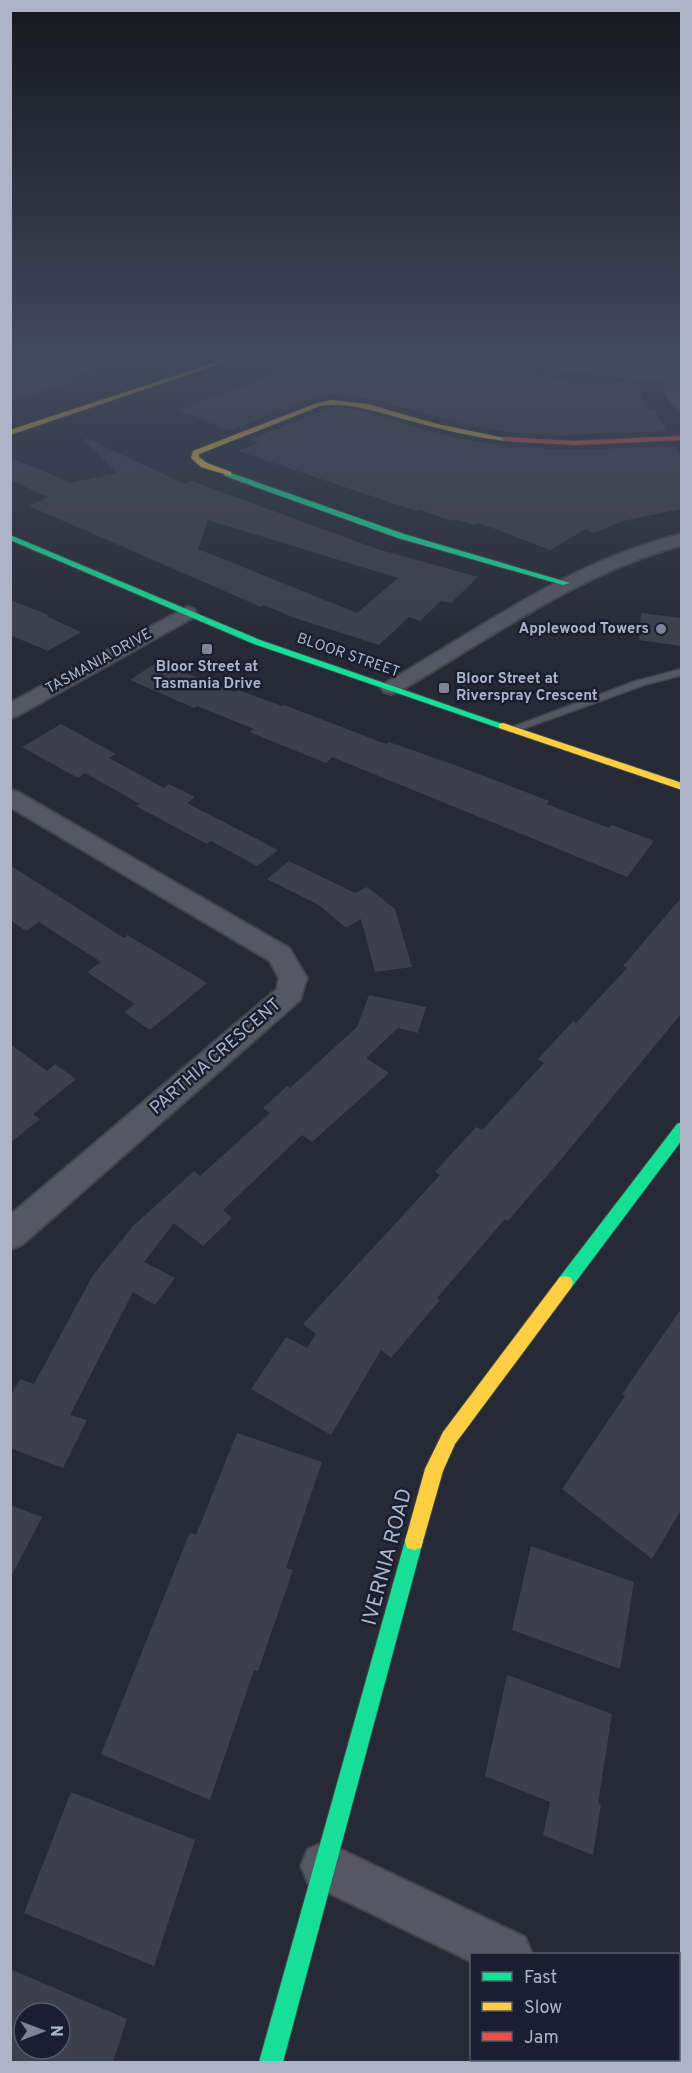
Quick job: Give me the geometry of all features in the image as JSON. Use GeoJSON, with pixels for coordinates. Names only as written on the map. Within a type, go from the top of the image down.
{"type":"FeatureCollection","features":[{"type":"Feature","properties":{"kind":"street"},"geometry":{"type":"LineString","coordinates":[[195,458],[204,465],[401,536],[567,583]]}},
{"type":"Feature","properties":{"kind":"street","name":"BLOOR STREET"},"geometry":{"type":"LineString","coordinates":[[10,537],[257,642],[681,787]]}},
{"type":"Feature","properties":{"kind":"street"},"geometry":{"type":"LineString","coordinates":[[391,688],[567,583],[619,558],[681,539]]}},
{"type":"Feature","properties":{"kind":"street","name":"TASMANIA DRIVE"},"geometry":{"type":"LineString","coordinates":[[10,711],[187,613]]}},
{"type":"Feature","properties":{"kind":"street","name":"PARTHIA CRESCENT"},"geometry":{"type":"LineString","coordinates":[[10,797],[280,955],[294,978],[290,993],[10,1236]]}},
{"type":"Feature","properties":{"kind":"street","name":"IVERNIA ROAD"},"geometry":{"type":"LineString","coordinates":[[270,2062],[434,1469],[449,1438],[466,1414],[681,1128]]}},
{"type":"Feature","properties":{"kind":"street"},"geometry":{"type":"LineString","coordinates":[[325,1866],[506,1953]]}},
{"type":"Feature","properties":{"kind":"lane"},"geometry":{"type":"LineString","coordinates":[[513,729],[640,683],[681,672]]}},
{"type":"Feature","properties":{"kind":"building"},"geometry":{"type":"Polygon","coordinates":[[[10,458],[71,483],[117,473],[102,458],[128,458],[185,484],[192,481],[377,549],[478,577],[451,603],[441,601],[420,621],[409,617],[379,645],[292,617],[264,605],[261,607],[29,506],[48,497],[10,480],[10,458]],[[208,520],[198,549],[357,613],[398,578],[208,520]]]}},
{"type":"Feature","properties":{"kind":"building"},"geometry":{"type":"Polygon","coordinates":[[[258,458],[681,458],[681,509],[623,521],[593,533],[586,529],[550,550],[477,523],[474,525],[455,519],[452,521],[418,509],[416,511],[258,458]]]}},
{"type":"Feature","properties":{"kind":"building"},"geometry":{"type":"Polygon","coordinates":[[[10,600],[49,615],[46,616],[81,632],[48,651],[10,635],[10,600]]]}},
{"type":"Feature","properties":{"kind":"building","name":"Applewood Towers"},"geometry":{"type":"Polygon","coordinates":[[[641,613],[681,618],[681,646],[639,640],[641,613]]]}},
{"type":"Feature","properties":{"kind":"building"},"geometry":{"type":"Polygon","coordinates":[[[157,662],[235,692],[238,690],[284,705],[386,744],[389,742],[463,768],[549,801],[546,804],[609,828],[612,825],[654,841],[627,877],[332,757],[326,763],[249,732],[254,729],[197,706],[194,708],[130,680],[157,662]]]}},
{"type":"Feature","properties":{"kind":"building"},"geometry":{"type":"Polygon","coordinates":[[[61,724],[116,754],[109,758],[164,788],[169,784],[195,797],[187,803],[278,850],[257,866],[211,841],[207,844],[136,806],[140,804],[85,773],[78,778],[22,747],[61,724]]]}},
{"type":"Feature","properties":{"kind":"building"},"geometry":{"type":"Polygon","coordinates":[[[289,861],[355,893],[367,887],[395,909],[412,967],[375,972],[361,919],[346,928],[319,905],[267,879],[289,861]]]}},
{"type":"Feature","properties":{"kind":"building"},"geometry":{"type":"Polygon","coordinates":[[[10,865],[124,938],[127,935],[207,983],[150,1030],[124,1012],[135,1004],[87,972],[101,962],[39,922],[26,931],[10,920],[10,865]]]}},
{"type":"Feature","properties":{"kind":"building"},"geometry":{"type":"Polygon","coordinates":[[[681,898],[681,1014],[563,1157],[508,1221],[505,1219],[437,1298],[440,1300],[391,1358],[381,1350],[331,1435],[251,1389],[286,1337],[307,1348],[316,1334],[303,1324],[440,1175],[435,1172],[476,1127],[482,1130],[544,1063],[538,1059],[573,1021],[576,1023],[627,968],[623,966],[681,898]]]}},
{"type":"Feature","properties":{"kind":"building"},"geometry":{"type":"Polygon","coordinates":[[[369,995],[426,1007],[418,1033],[398,1028],[366,1058],[389,1073],[312,1142],[302,1135],[223,1210],[232,1218],[203,1246],[174,1223],[144,1262],[175,1278],[155,1305],[133,1292],[70,1415],[87,1420],[63,1468],[10,1448],[10,1397],[20,1379],[34,1384],[93,1275],[133,1226],[194,1171],[200,1176],[270,1113],[263,1108],[287,1086],[290,1088],[357,1027],[369,995]]]}},
{"type":"Feature","properties":{"kind":"building"},"geometry":{"type":"Polygon","coordinates":[[[10,1044],[47,1071],[55,1064],[76,1079],[33,1114],[40,1119],[10,1143],[10,1044]]]}},
{"type":"Feature","properties":{"kind":"building"},"geometry":{"type":"Polygon","coordinates":[[[681,1309],[681,1510],[652,1559],[562,1489],[625,1396],[622,1394],[681,1309]]]}},
{"type":"Feature","properties":{"kind":"building"},"geometry":{"type":"Polygon","coordinates":[[[237,1433],[322,1462],[286,1568],[293,1570],[258,1671],[254,1670],[210,1800],[101,1754],[190,1532],[196,1535],[237,1433]]]}},
{"type":"Feature","properties":{"kind":"building"},"geometry":{"type":"Polygon","coordinates":[[[10,1505],[42,1517],[10,1579],[10,1505]]]}},
{"type":"Feature","properties":{"kind":"building"},"geometry":{"type":"Polygon","coordinates":[[[531,1546],[634,1582],[620,1669],[512,1630],[531,1546]]]}},
{"type":"Feature","properties":{"kind":"building"},"geometry":{"type":"Polygon","coordinates":[[[507,1675],[612,1714],[598,1803],[601,1804],[593,1855],[543,1835],[550,1802],[485,1776],[507,1675]]]}},
{"type":"Feature","properties":{"kind":"building"},"geometry":{"type":"Polygon","coordinates":[[[71,1792],[195,1840],[154,1966],[24,1913],[71,1792]]]}},
{"type":"Feature","properties":{"kind":"building"},"geometry":{"type":"Polygon","coordinates":[[[10,1969],[127,2019],[113,2062],[10,2062],[10,1969]]]}},
{"type":"Feature","properties":{"kind":"traffic: fast"},"geometry":{"type":"LineString","coordinates":[[228,474],[401,536],[566,583]]}},
{"type":"Feature","properties":{"kind":"traffic: fast"},"geometry":{"type":"LineString","coordinates":[[10,537],[257,642],[503,726]]}},
{"type":"Feature","properties":{"kind":"traffic: fast"},"geometry":{"type":"LineString","coordinates":[[565,1283],[682,1128]]}},
{"type":"Feature","properties":{"kind":"traffic: fast"},"geometry":{"type":"LineString","coordinates":[[271,2062],[414,1541]]}},
{"type":"Feature","properties":{"kind":"traffic: slow"},"geometry":{"type":"LineString","coordinates":[[195,458],[204,465],[228,474]]}},
{"type":"Feature","properties":{"kind":"traffic: slow"},"geometry":{"type":"LineString","coordinates":[[503,726],[682,787]]}},
{"type":"Feature","properties":{"kind":"traffic: slow"},"geometry":{"type":"LineString","coordinates":[[414,1541],[434,1469],[449,1438],[565,1283]]}},
{"type":"Feature","properties":{"kind":"place","name":"Applewood Towers"},"geometry":{"type":"Point","coordinates":[661,629]}},
{"type":"Feature","properties":{"kind":"place","name":"Bloor Street at Tasmania Drive"},"geometry":{"type":"Point","coordinates":[207,649]}},
{"type":"Feature","properties":{"kind":"place","name":"Bloor Street at Riverspray Crescent"},"geometry":{"type":"Point","coordinates":[444,688]}}]}
